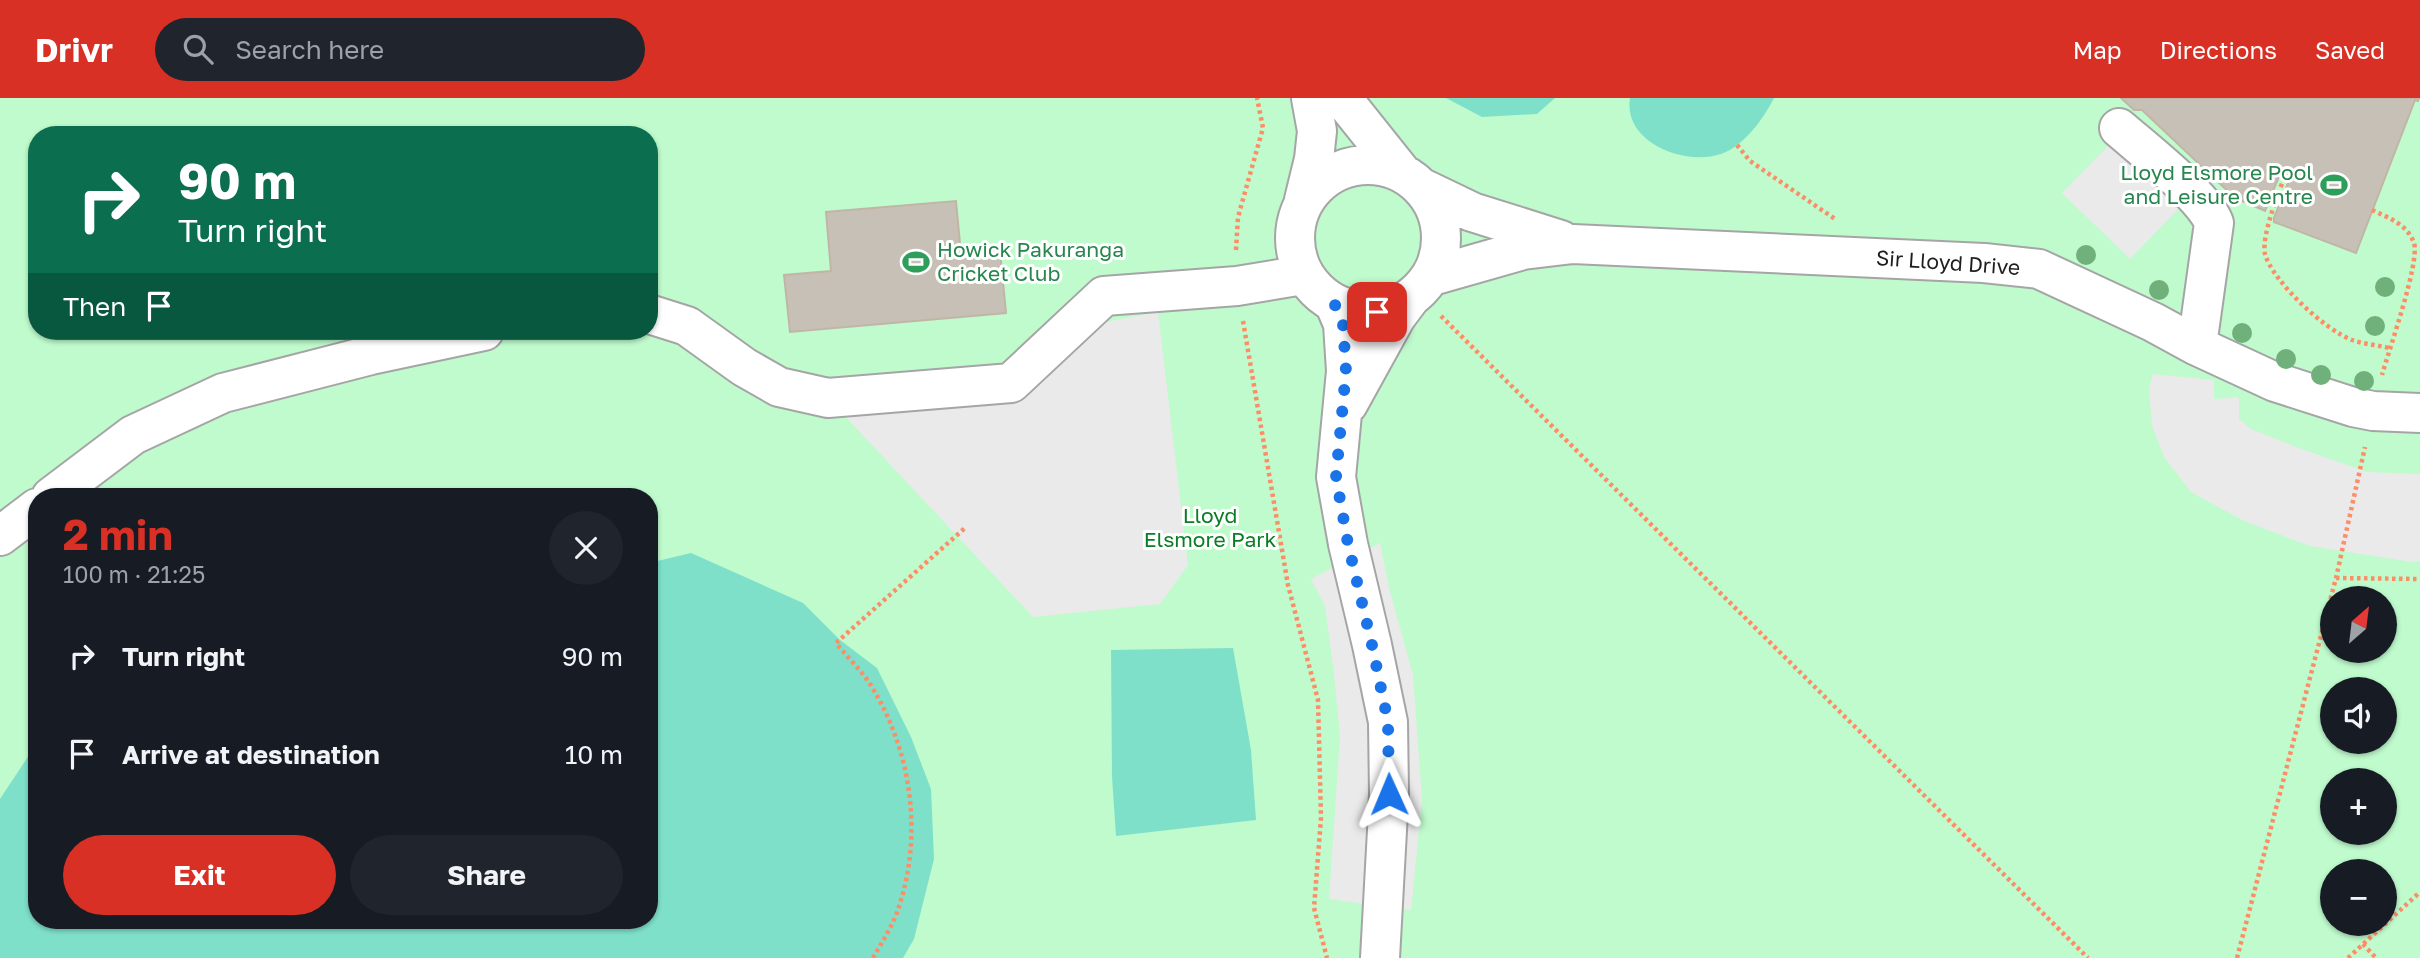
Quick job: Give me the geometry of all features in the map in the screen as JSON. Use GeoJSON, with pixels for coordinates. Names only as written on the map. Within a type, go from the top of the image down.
{"type":"FeatureCollection","features":[{"type":"Feature","properties":{"kind":"street"},"geometry":{"type":"LineString","coordinates":[[1311,98],[1317,131],[1314,159],[1304,200],[1296,218],[1294,237],[1296,257],[1303,275],[1317,292],[1335,305],[1356,311],[1377,312],[1399,305],[1420,289]]}},
{"type":"Feature","properties":{"kind":"street"},"geometry":{"type":"LineString","coordinates":[[1341,418],[1386,334],[1420,289],[1440,255],[1442,234],[1436,209],[1342,98]]}},
{"type":"Feature","properties":{"kind":"street"},"geometry":{"type":"LineString","coordinates":[[2119,128],[2200,200],[2214,223],[2197,346]]}},
{"type":"Feature","properties":{"kind":"street"},"geometry":{"type":"LineString","coordinates":[[1304,200],[1335,172],[1357,165],[1380,165],[1412,181]]}},
{"type":"Feature","properties":{"kind":"street","name":"Sir Lloyd Drive"},"geometry":{"type":"LineString","coordinates":[[1412,181],[1472,212],[1573,244]]}},
{"type":"Feature","properties":{"kind":"street","name":"Sir Lloyd Drive"},"geometry":{"type":"LineString","coordinates":[[1420,289],[1523,250],[1573,244],[1984,263],[2039,270],[2153,321],[2197,346],[2275,382],[2353,407],[2373,411],[2420,413]]}},
{"type":"Feature","properties":{"kind":"street"},"geometry":{"type":"LineString","coordinates":[[658,317],[687,326],[744,367],[779,387],[828,398],[1011,383],[1104,296],[1237,286],[1303,275]]}},
{"type":"Feature","properties":{"kind":"street"},"geometry":{"type":"LineString","coordinates":[[1335,305],[1343,324],[1346,371],[1336,477],[1348,544],[1388,722],[1389,794],[1383,956]]}},
{"type":"Feature","properties":{"kind":"street"},"geometry":{"type":"LineString","coordinates":[[63,488],[133,435],[223,393],[442,340]]}},
{"type":"Feature","properties":{"kind":"street"},"geometry":{"type":"LineString","coordinates":[[0,536],[28,515]]}},
{"type":"Feature","properties":{"kind":"path"},"geometry":{"type":"LineString","coordinates":[[1257,98],[1263,128],[1238,217],[1237,286],[1288,585],[1318,700],[1321,818],[1314,908],[1327,958]]}},
{"type":"Feature","properties":{"kind":"path"},"geometry":{"type":"LineString","coordinates":[[1737,145],[1749,161],[1833,217],[1872,258]]}},
{"type":"Feature","properties":{"kind":"path"},"geometry":{"type":"LineString","coordinates":[[2287,171],[2270,215],[2265,253],[2281,281],[2316,320],[2352,340],[2389,348],[2413,270],[2415,244],[2398,222],[2372,210]]}},
{"type":"Feature","properties":{"kind":"path"},"geometry":{"type":"LineString","coordinates":[[1420,289],[2088,958]]}},
{"type":"Feature","properties":{"kind":"path"},"geometry":{"type":"LineString","coordinates":[[2237,958],[2336,578],[2368,436]]}},
{"type":"Feature","properties":{"kind":"path"},"geometry":{"type":"LineString","coordinates":[[873,958],[895,917],[906,881],[912,806],[896,735],[869,682],[836,643],[966,527]]}},
{"type":"Feature","properties":{"kind":"path"},"geometry":{"type":"LineString","coordinates":[[2336,578],[2420,579]]}},
{"type":"Feature","properties":{"kind":"path"},"geometry":{"type":"LineString","coordinates":[[2348,958],[2420,892]]}},
{"type":"Feature","properties":{"kind":"path"},"geometry":{"type":"LineString","coordinates":[[2363,944],[2376,958]]}},
{"type":"Feature","properties":{"kind":"green space","name":"Lloyd Elsmore Park"},"geometry":{"type":"Polygon","coordinates":[[[0,98],[2420,98],[2420,958],[0,958],[0,98]]]}},
{"type":"Feature","properties":{"kind":"shaded area"},"geometry":{"type":"Polygon","coordinates":[[[1446,98],[1555,98],[1537,114],[1482,117],[1446,98]]]}},
{"type":"Feature","properties":{"kind":"shaded area"},"geometry":{"type":"Polygon","coordinates":[[[1630,98],[1774,98],[1756,126],[1733,148],[1718,155],[1701,157],[1683,156],[1650,142],[1638,130],[1631,115],[1630,98]]]}},
{"type":"Feature","properties":{"kind":"shaded area"},"geometry":{"type":"Polygon","coordinates":[[[2118,136],[2186,201],[2130,259],[2062,193],[2118,136]]]}},
{"type":"Feature","properties":{"kind":"shaded area"},"geometry":{"type":"Polygon","coordinates":[[[1158,312],[1188,565],[1160,604],[1033,617],[828,398],[1011,383],[1069,329],[1158,312]]]}},
{"type":"Feature","properties":{"kind":"shaded area"},"geometry":{"type":"Polygon","coordinates":[[[2153,374],[2214,380],[2214,399],[2239,397],[2239,419],[2251,429],[2296,447],[2367,472],[2420,474],[2420,561],[2310,546],[2244,521],[2191,492],[2164,457],[2152,425],[2149,389],[2153,374]]]}},
{"type":"Feature","properties":{"kind":"shaded area"},"geometry":{"type":"Polygon","coordinates":[[[1380,543],[1389,588],[1413,675],[1422,800],[1411,910],[1329,899],[1340,736],[1325,606],[1311,579],[1380,543]]]}},
{"type":"Feature","properties":{"kind":"shaded area"},"geometry":{"type":"Polygon","coordinates":[[[691,553],[803,603],[840,640],[877,668],[911,737],[931,789],[934,859],[914,939],[903,958],[0,958],[0,799],[28,757],[28,929],[658,929],[658,561],[691,553]]]}},
{"type":"Feature","properties":{"kind":"shaded area"},"geometry":{"type":"Polygon","coordinates":[[[1233,648],[1251,750],[1256,820],[1116,836],[1112,777],[1111,650],[1233,648]]]}},
{"type":"Feature","properties":{"kind":"building","name":"Lloyd Elsmore Pool and Leisure Centre"},"geometry":{"type":"Polygon","coordinates":[[[2121,98],[2419,98],[2418,101],[2415,100],[2356,253],[2274,222],[2292,173],[2282,169],[2265,211],[2235,198],[2142,110],[2134,110],[2121,98]]]}},
{"type":"Feature","properties":{"kind":"building","name":"Howick Pakuranga Cricket Club"},"geometry":{"type":"Polygon","coordinates":[[[956,201],[961,254],[1000,251],[1006,313],[790,332],[784,275],[831,271],[826,212],[956,201]]]}},
{"type":"Feature","properties":{"kind":"place","name":"Lloyd Elsmore Pool and Leisure Centre"},"geometry":{"type":"Point","coordinates":[2334,185]}},
{"type":"Feature","properties":{"kind":"place","name":"Howick Pakuranga Cricket Club"},"geometry":{"type":"Point","coordinates":[916,262]}},
{"type":"Feature","properties":{"kind":"route"},"geometry":{"type":"LineString","coordinates":[[1377,312],[1356,311],[1335,305],[1343,324],[1346,371],[1336,477],[1348,544],[1388,722],[1389,794]]}}]}
